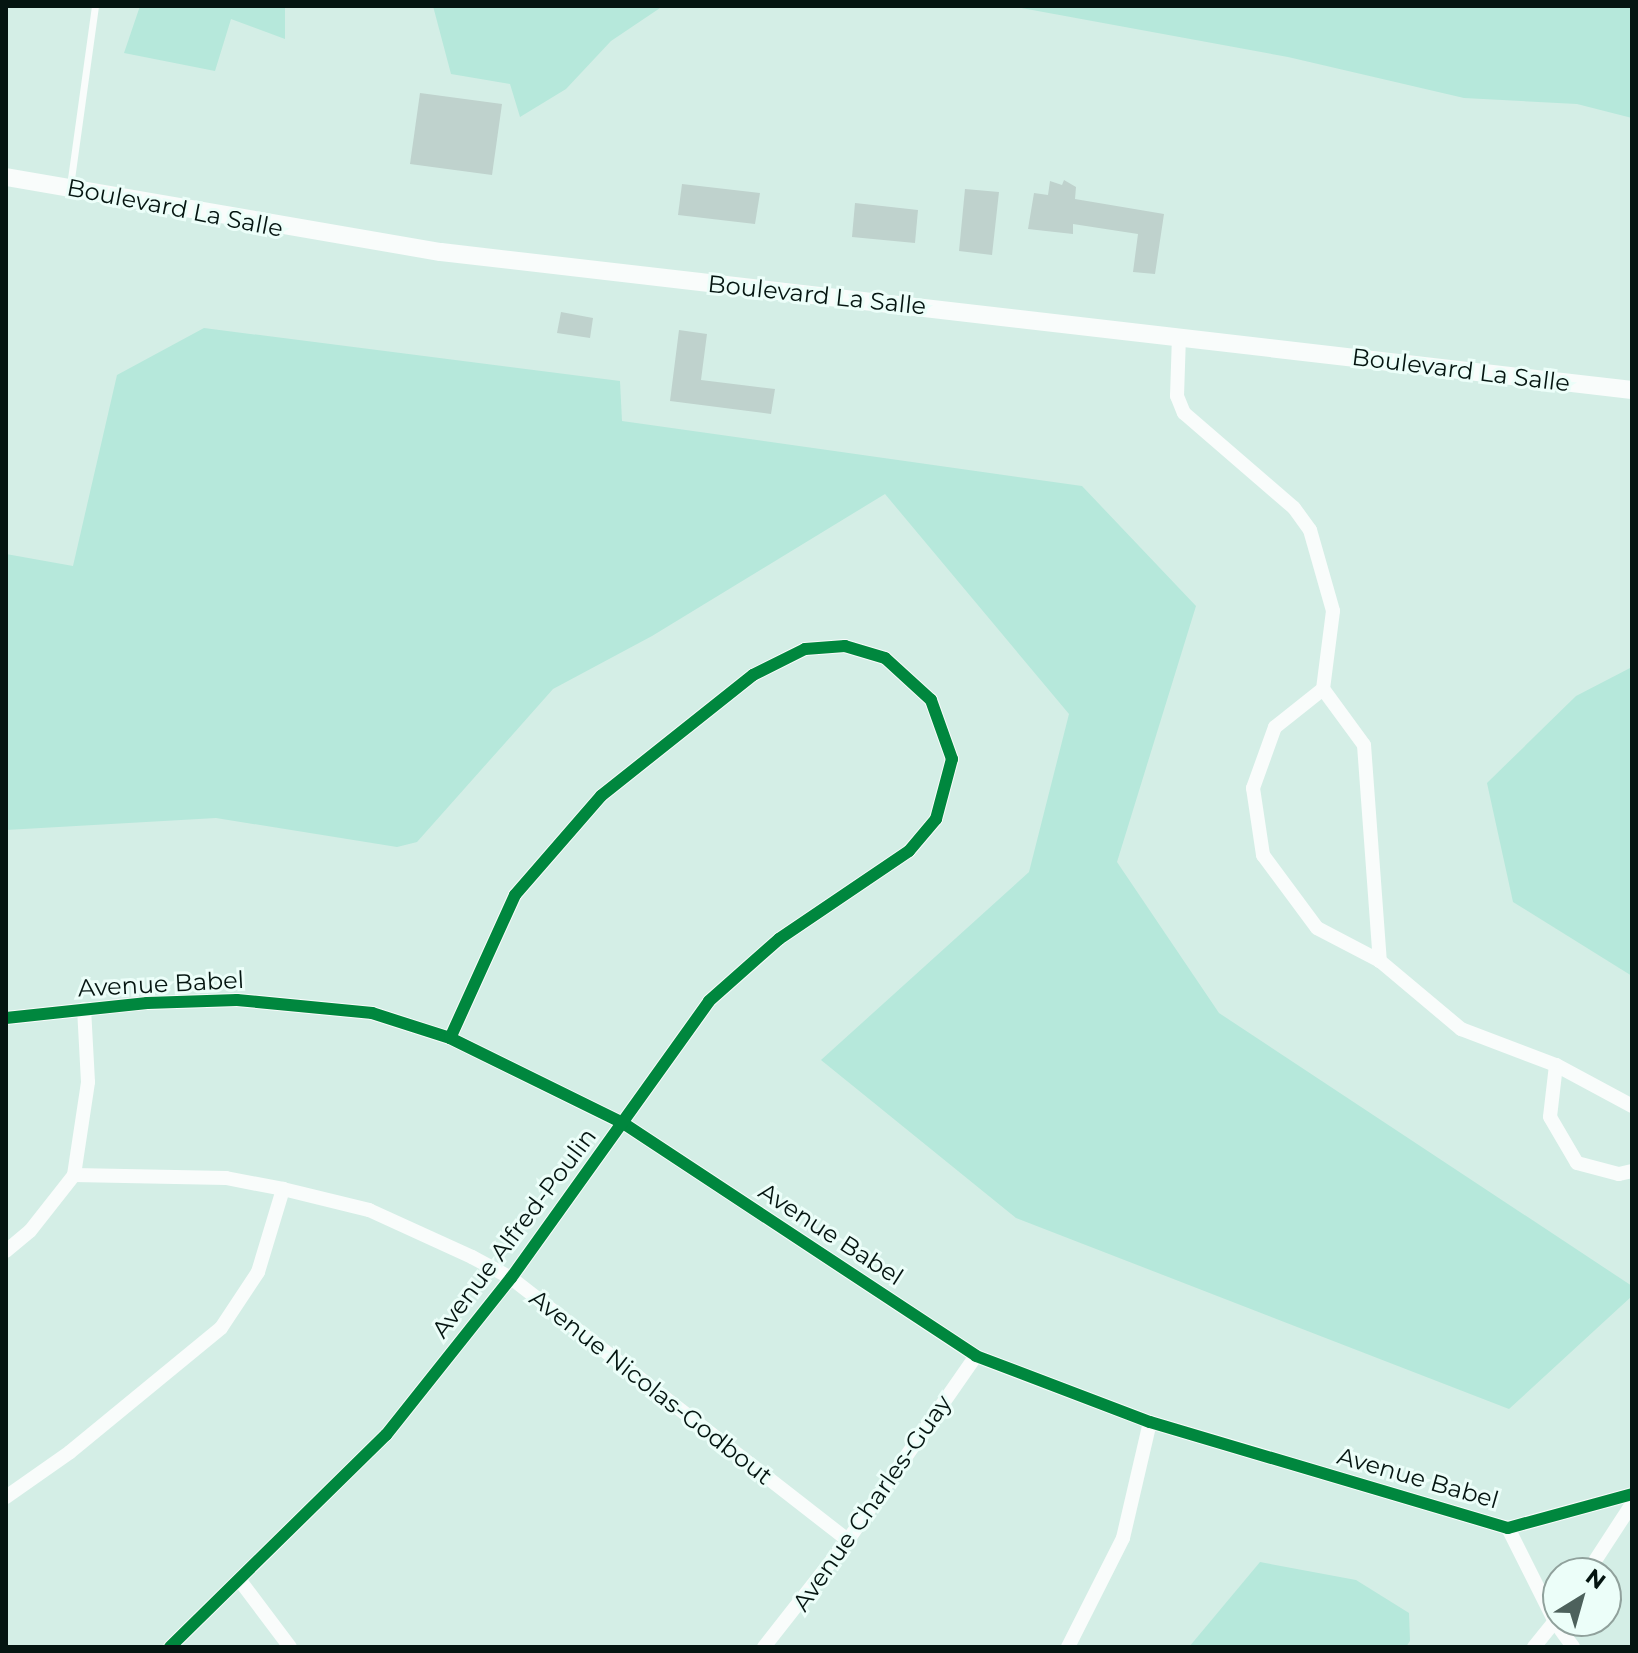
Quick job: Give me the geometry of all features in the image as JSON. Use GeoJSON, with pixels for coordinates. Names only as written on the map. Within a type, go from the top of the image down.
{"type":"FeatureCollection","features":[{"type":"Feature","properties":{"kind":"street","name":"Boulevard La Salle"},"geometry":{"type":"LineString","coordinates":[[6,177],[441,252],[1632,390]]}},
{"type":"Feature","properties":{"kind":"street"},"geometry":{"type":"LineString","coordinates":[[1179,336],[1176,384],[1184,413],[1294,508],[1310,530],[1333,611],[1323,689],[1364,745],[1380,961]]}},
{"type":"Feature","properties":{"kind":"street","name":"Avenue Alfred-Poulin"},"geometry":{"type":"LineString","coordinates":[[170,1647],[241,1582],[386,1435],[511,1278],[709,1001],[779,939],[909,851],[936,819],[952,759],[931,700],[885,658],[845,646],[805,649],[753,675],[601,796],[515,895],[450,1038]]}},
{"type":"Feature","properties":{"kind":"street"},"geometry":{"type":"LineString","coordinates":[[1323,689],[1275,727],[1253,788],[1263,855],[1317,928],[1380,961],[1461,1029],[1556,1065],[1632,1106]]}},
{"type":"Feature","properties":{"kind":"street","name":"Avenue Babel"},"geometry":{"type":"LineString","coordinates":[[6,1018],[84,1009],[237,1000],[372,1013],[450,1038],[623,1123],[976,1356],[1150,1422],[1508,1528],[1632,1494]]}},
{"type":"Feature","properties":{"kind":"street"},"geometry":{"type":"LineString","coordinates":[[6,1251],[30,1231],[74,1175],[88,1082],[84,1009]]}},
{"type":"Feature","properties":{"kind":"street"},"geometry":{"type":"LineString","coordinates":[[1556,1065],[1550,1117],[1577,1163],[1619,1174],[1632,1171]]}},
{"type":"Feature","properties":{"kind":"street","name":"Avenue Nicolas-Godbout"},"geometry":{"type":"LineString","coordinates":[[74,1175],[226,1178],[369,1210],[511,1278],[848,1540]]}},
{"type":"Feature","properties":{"kind":"street"},"geometry":{"type":"LineString","coordinates":[[6,1497],[70,1452],[221,1328],[258,1272],[283,1189]]}},
{"type":"Feature","properties":{"kind":"street","name":"Avenue Charles-Guay"},"geometry":{"type":"LineString","coordinates":[[764,1647],[848,1540],[976,1356]]}},
{"type":"Feature","properties":{"kind":"street"},"geometry":{"type":"LineString","coordinates":[[1068,1647],[1123,1538],[1150,1422]]}},
{"type":"Feature","properties":{"kind":"street"},"geometry":{"type":"LineString","coordinates":[[1597,1557],[1632,1504]]}},
{"type":"Feature","properties":{"kind":"street","name":"Avenue Babel"},"geometry":{"type":"LineString","coordinates":[[1508,1528],[1542,1592]]}},
{"type":"Feature","properties":{"kind":"street"},"geometry":{"type":"LineString","coordinates":[[241,1582],[290,1647]]}},
{"type":"Feature","properties":{"kind":"lane"},"geometry":{"type":"LineString","coordinates":[[70,188],[95,6]]}},
{"type":"Feature","properties":{"kind":"green space"},"geometry":{"type":"Polygon","coordinates":[[[140,6],[285,6],[285,39],[231,19],[215,71],[124,53],[140,6]]]}},
{"type":"Feature","properties":{"kind":"green space"},"geometry":{"type":"Polygon","coordinates":[[[433,6],[663,6],[611,41],[566,89],[520,117],[510,84],[451,74],[433,6]]]}},
{"type":"Feature","properties":{"kind":"green space"},"geometry":{"type":"Polygon","coordinates":[[[1010,6],[1632,6],[1632,118],[1577,104],[1464,98],[1288,57],[1010,6]]]}},
{"type":"Feature","properties":{"kind":"green space"},"geometry":{"type":"Polygon","coordinates":[[[204,328],[620,381],[622,421],[1082,486],[1196,606],[1117,862],[1219,1013],[1632,1286],[1632,1296],[1509,1409],[1016,1218],[821,1060],[1029,872],[1069,714],[885,494],[652,636],[553,689],[417,842],[397,847],[216,818],[6,830],[6,554],[73,566],[117,375],[204,328]]]}},
{"type":"Feature","properties":{"kind":"green space"},"geometry":{"type":"Polygon","coordinates":[[[1632,667],[1632,976],[1513,902],[1487,783],[1576,696],[1632,667]]]}},
{"type":"Feature","properties":{"kind":"green space"},"geometry":{"type":"Polygon","coordinates":[[[1260,1562],[1356,1580],[1409,1613],[1410,1641],[1406,1647],[1189,1647],[1260,1562]]]}},
{"type":"Feature","properties":{"kind":"building"},"geometry":{"type":"Polygon","coordinates":[[[420,93],[502,104],[492,175],[410,164],[420,93]]]}},
{"type":"Feature","properties":{"kind":"building"},"geometry":{"type":"Polygon","coordinates":[[[1064,180],[1076,187],[1075,199],[1164,214],[1155,274],[1133,272],[1138,234],[1073,224],[1073,234],[1028,229],[1034,193],[1048,195],[1050,181],[1062,185],[1064,180]]]}},
{"type":"Feature","properties":{"kind":"building"},"geometry":{"type":"Polygon","coordinates":[[[682,184],[760,193],[755,224],[678,215],[682,184]]]}},
{"type":"Feature","properties":{"kind":"building"},"geometry":{"type":"Polygon","coordinates":[[[965,189],[999,192],[992,255],[959,251],[965,189]]]}},
{"type":"Feature","properties":{"kind":"building"},"geometry":{"type":"Polygon","coordinates":[[[855,203],[918,210],[915,243],[852,237],[855,203]]]}},
{"type":"Feature","properties":{"kind":"building"},"geometry":{"type":"Polygon","coordinates":[[[561,312],[593,318],[590,338],[557,333],[561,312]]]}},
{"type":"Feature","properties":{"kind":"building"},"geometry":{"type":"Polygon","coordinates":[[[679,330],[707,334],[701,380],[775,389],[771,414],[670,401],[679,330]]]}},
{"type":"Feature","properties":{"kind":"cycle path"},"geometry":{"type":"LineString","coordinates":[[170,1647],[386,1435],[511,1278],[709,1001],[779,939],[909,851],[936,819],[952,759],[931,700],[885,658],[845,646],[805,649],[753,675],[601,796],[515,895],[450,1038]]}},
{"type":"Feature","properties":{"kind":"cycle path"},"geometry":{"type":"LineString","coordinates":[[6,1018],[147,1003],[237,1000],[372,1013],[450,1038],[623,1123],[976,1356],[1150,1422],[1508,1528],[1632,1494]]}}]}
